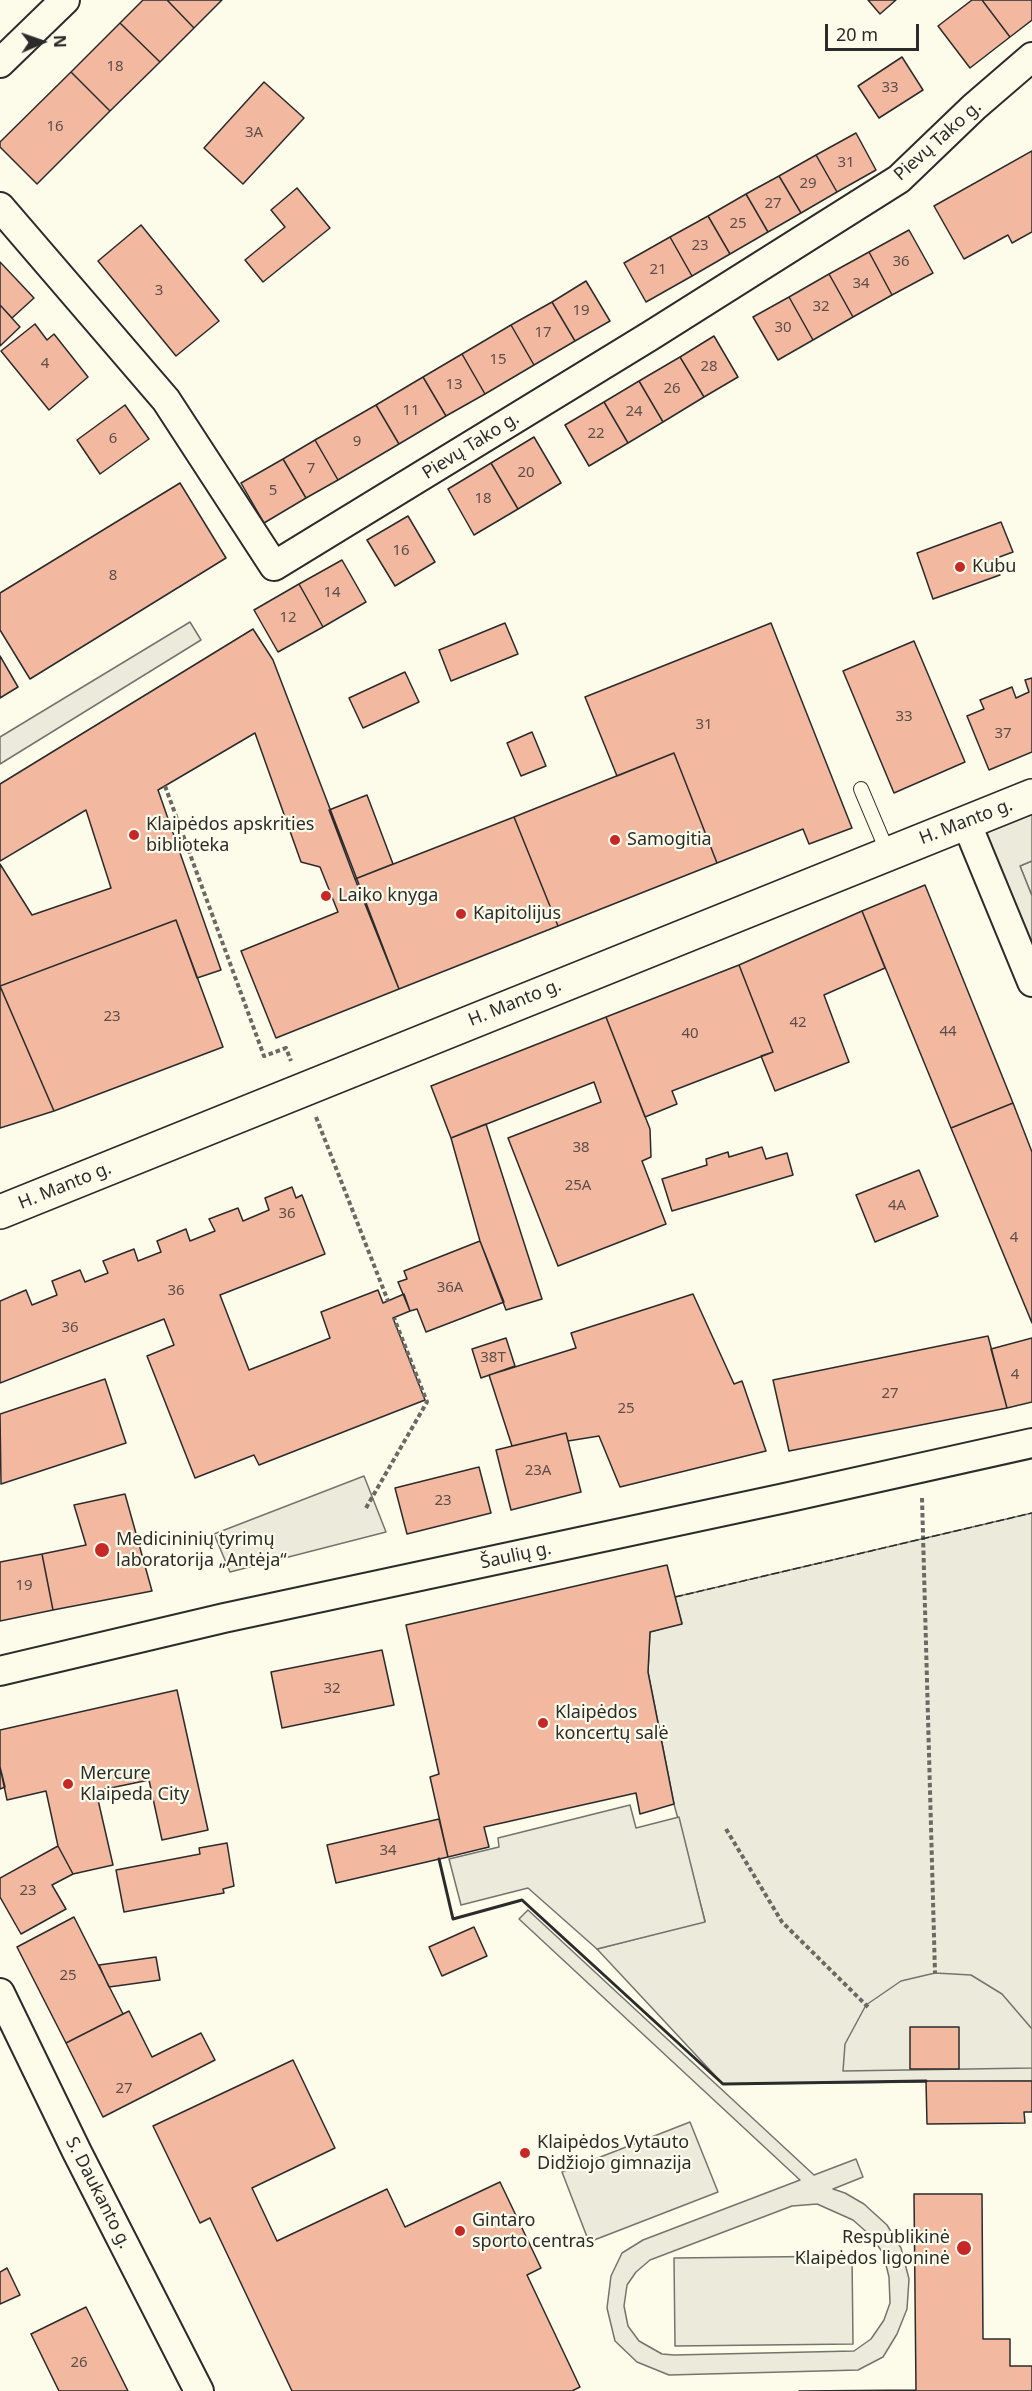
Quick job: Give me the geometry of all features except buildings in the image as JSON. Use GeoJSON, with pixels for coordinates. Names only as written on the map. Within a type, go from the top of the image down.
{"type":"FeatureCollection","features":[{"type":"Feature","properties":{"kind":"main road","name":"H. Manto g."},"geometry":{"type":"LineString","coordinates":[[0,1212],[1032,796]]}},
{"type":"Feature","properties":{"kind":"street"},"geometry":{"type":"LineString","coordinates":[[0,63],[65,0]]}},
{"type":"Feature","properties":{"kind":"street","name":"Pievų Tako g."},"geometry":{"type":"LineString","coordinates":[[0,207],[166,400],[274,567],[650,336],[899,179],[974,107],[1032,57]]}},
{"type":"Feature","properties":{"kind":"street"},"geometry":{"type":"LineString","coordinates":[[966,822],[1032,982]]}},
{"type":"Feature","properties":{"kind":"street","name":"Šaulių g."},"geometry":{"type":"LineString","coordinates":[[0,1671],[224,1618],[1032,1443]]}},
{"type":"Feature","properties":{"kind":"street","name":"S. Daukanto g."},"geometry":{"type":"LineString","coordinates":[[0,1993],[72,2142],[199,2391]]}},
{"type":"Feature","properties":{"kind":"lane"},"geometry":{"type":"LineString","coordinates":[[861,789],[888,853]]}},
{"type":"Feature","properties":{"kind":"path"},"geometry":{"type":"LineString","coordinates":[[165,786],[264,1056],[286,1048],[388,1301]]}},
{"type":"Feature","properties":{"kind":"path"},"geometry":{"type":"LineString","coordinates":[[366,1508],[427,1402],[394,1318]]}},
{"type":"Feature","properties":{"kind":"path"},"geometry":{"type":"LineString","coordinates":[[920,1468],[924,1538],[935,1973]]}},
{"type":"Feature","properties":{"kind":"path"},"geometry":{"type":"LineString","coordinates":[[726,1829],[782,1922],[868,2007]]}},
{"type":"Feature","properties":{"kind":"shaded area"},"geometry":{"type":"Polygon","coordinates":[[[190,622],[201,640],[0,764],[0,737],[190,622]]]}},
{"type":"Feature","properties":{"kind":"shaded area"},"geometry":{"type":"Polygon","coordinates":[[[1032,796],[1032,861],[1020,866],[1032,896],[1032,982],[966,822],[1032,796]]]}},
{"type":"Feature","properties":{"kind":"shaded area"},"geometry":{"type":"Polygon","coordinates":[[[1032,861],[1032,896],[1020,866],[1032,861]]]}},
{"type":"Feature","properties":{"kind":"shaded area"},"geometry":{"type":"Polygon","coordinates":[[[364,1476],[386,1532],[230,1572],[214,1534],[364,1476]]]}},
{"type":"Feature","properties":{"kind":"shaded area"},"geometry":{"type":"Polygon","coordinates":[[[1032,1513],[1032,2081],[723,2084],[597,1949],[705,1921],[674,1804],[648,1672],[650,1632],[682,1623],[675,1597],[1032,1513]]]}},
{"type":"Feature","properties":{"kind":"shaded area"},"geometry":{"type":"Polygon","coordinates":[[[630,1805],[636,1828],[679,1817],[705,1922],[597,1949],[528,1888],[461,1905],[449,1859],[499,1847],[498,1838],[630,1805]]]}},
{"type":"Feature","properties":{"kind":"shaded area"},"geometry":{"type":"Polygon","coordinates":[[[528,1910],[814,2175],[856,2159],[863,2177],[833,2189],[864,2204],[887,2225],[901,2248],[909,2279],[907,2309],[897,2334],[883,2357],[858,2370],[669,2375],[637,2362],[615,2341],[607,2308],[611,2276],[622,2253],[643,2240],[800,2180],[519,1919],[528,1910]],[[817,2204],[792,2206],[650,2260],[636,2272],[627,2285],[624,2306],[628,2326],[639,2341],[662,2354],[854,2351],[871,2339],[884,2320],[890,2303],[889,2277],[883,2253],[871,2236],[853,2220],[817,2204]]]}},
{"type":"Feature","properties":{"kind":"shaded area"},"geometry":{"type":"Polygon","coordinates":[[[935,1973],[971,1975],[1002,1994],[1032,2029],[1032,2068],[843,2071],[845,2044],[866,2005],[901,1981],[935,1973]]]}},
{"type":"Feature","properties":{"kind":"shaded area"},"geometry":{"type":"Polygon","coordinates":[[[690,2122],[718,2192],[589,2242],[562,2172],[690,2122]]]}},
{"type":"Feature","properties":{"kind":"shaded area"},"geometry":{"type":"Polygon","coordinates":[[[852,2256],[853,2344],[675,2346],[674,2258],[852,2256]]]}},
{"type":"Feature","properties":{"kind":"fence"},"geometry":{"type":"LineString","coordinates":[[675,1597],[1032,1513]]}},
{"type":"Feature","properties":{"kind":"wall"},"geometry":{"type":"LineString","coordinates":[[439,1859],[453,1919],[522,1900],[723,2084],[926,2081]]}},
{"type":"Feature","properties":{"kind":"place","name":"Kubu"},"geometry":{"type":"Point","coordinates":[960,567]}},
{"type":"Feature","properties":{"kind":"place","name":"Klaipėdos apskrities biblioteka"},"geometry":{"type":"Point","coordinates":[134,835]}},
{"type":"Feature","properties":{"kind":"place","name":"Samogitia"},"geometry":{"type":"Point","coordinates":[615,840]}},
{"type":"Feature","properties":{"kind":"place","name":"Laiko knyga"},"geometry":{"type":"Point","coordinates":[326,896]}},
{"type":"Feature","properties":{"kind":"place","name":"Kapitolijus"},"geometry":{"type":"Point","coordinates":[461,914]}},
{"type":"Feature","properties":{"kind":"place","name":"Medicininių tyrimų laboratorija „Antėja“"},"geometry":{"type":"Point","coordinates":[102,1550]}},
{"type":"Feature","properties":{"kind":"place","name":"Klaipėdos koncertų salė"},"geometry":{"type":"Point","coordinates":[543,1723]}},
{"type":"Feature","properties":{"kind":"place","name":"Mercure Klaipeda City"},"geometry":{"type":"Point","coordinates":[68,1784]}},
{"type":"Feature","properties":{"kind":"place","name":"Klaipėdos Vytauto Didžiojo gimnazija"},"geometry":{"type":"Point","coordinates":[525,2153]}},
{"type":"Feature","properties":{"kind":"place","name":"Gintaro sporto centras"},"geometry":{"type":"Point","coordinates":[460,2231]}},
{"type":"Feature","properties":{"kind":"place","name":"Respublikinė Klaipėdos ligoninė"},"geometry":{"type":"Point","coordinates":[964,2248]}}]}
